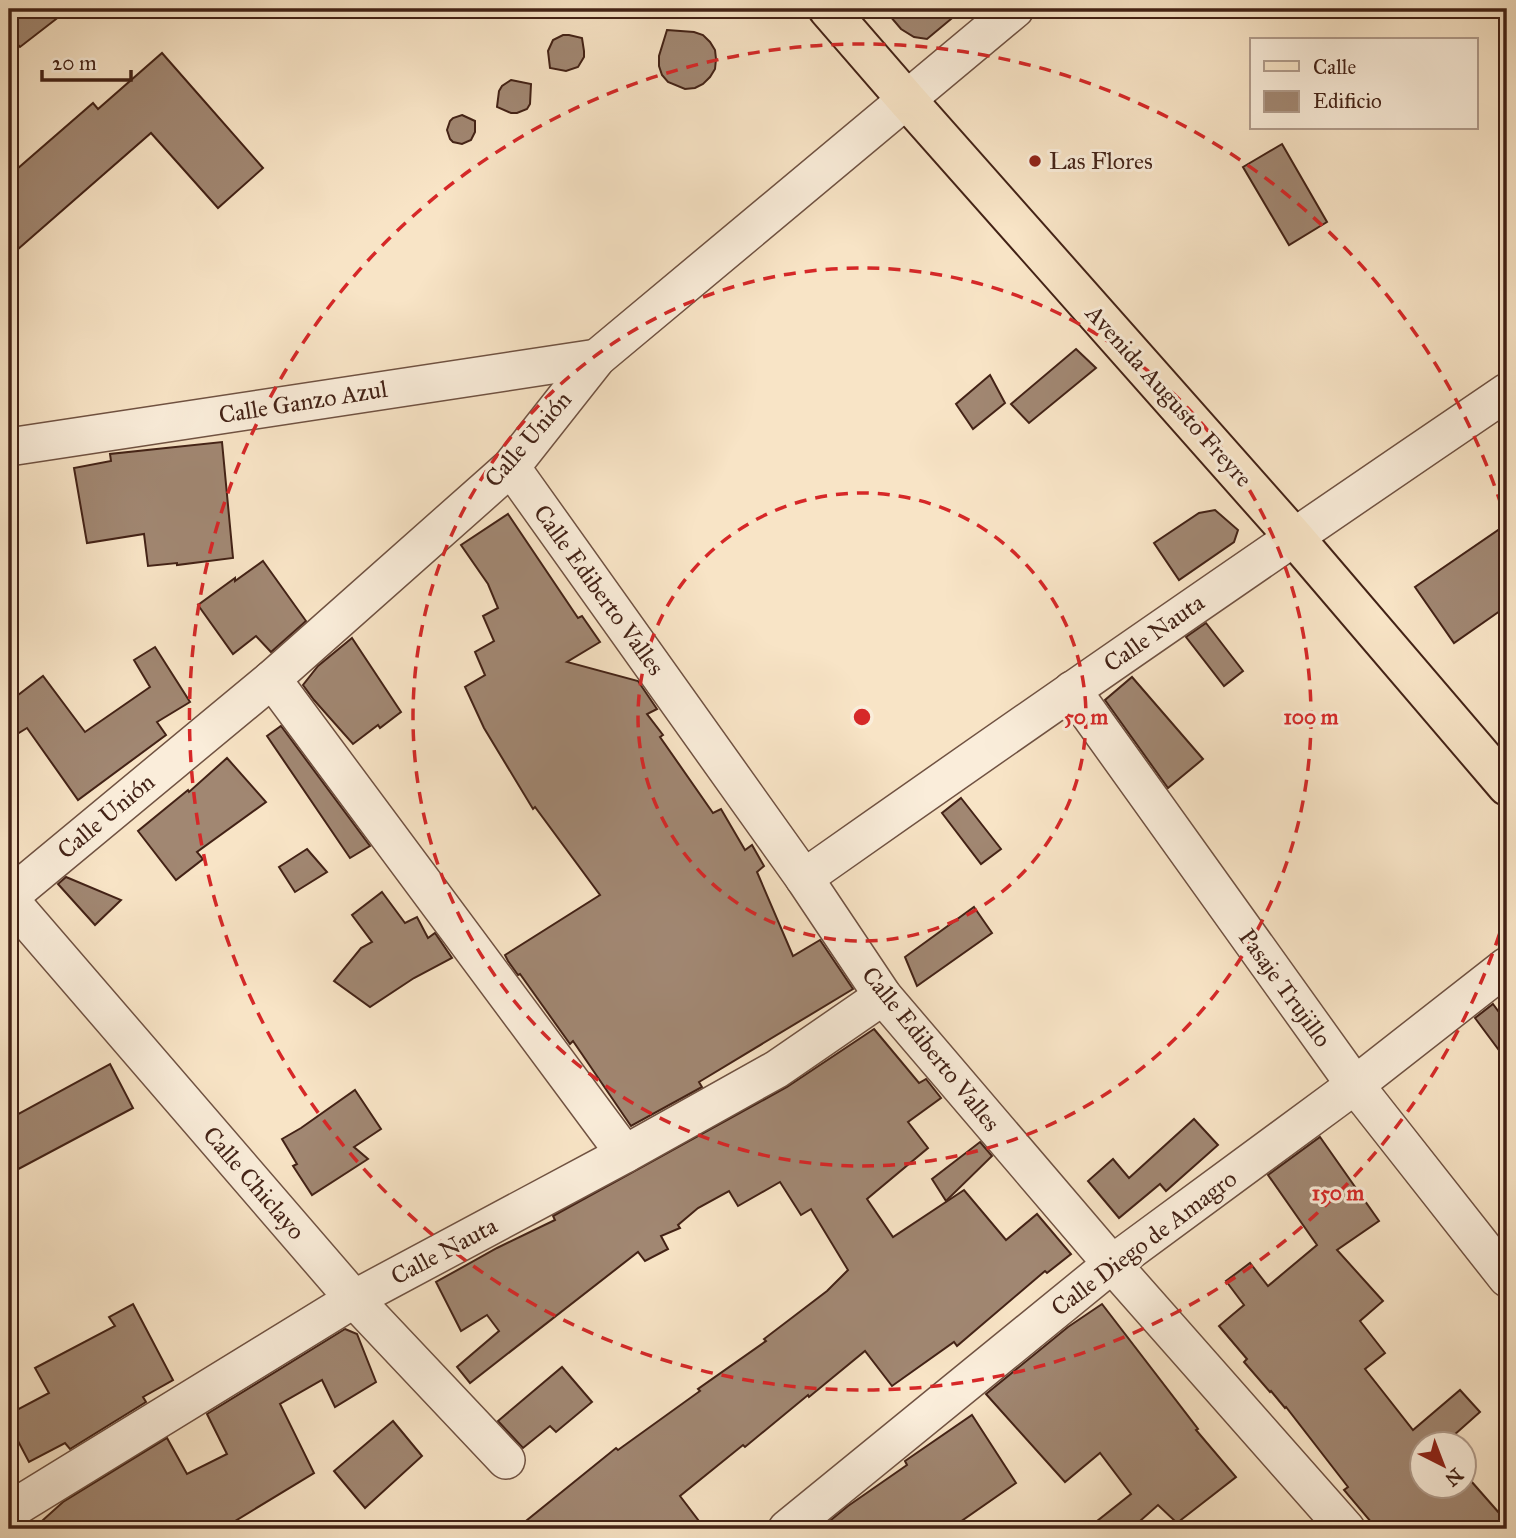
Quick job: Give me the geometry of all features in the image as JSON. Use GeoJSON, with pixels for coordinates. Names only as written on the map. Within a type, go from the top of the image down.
{"type":"FeatureCollection","features":[{"type":"Feature","properties":{"kind":"main road","name":"Avenida Augusto Freyre"},"geometry":{"type":"LineString","coordinates":[[828,9],[1294,537],[1507,786]]}},
{"type":"Feature","properties":{"kind":"street","name":"Calle Unión"},"geometry":{"type":"LineString","coordinates":[[9,898],[272,679],[511,467],[597,358],[1015,9]]}},
{"type":"Feature","properties":{"kind":"street","name":"Calle Ganzo Azul"},"geometry":{"type":"LineString","coordinates":[[9,447],[597,358]]}},
{"type":"Feature","properties":{"kind":"street","name":"Calle Nauta"},"geometry":{"type":"LineString","coordinates":[[804,878],[1072,690],[1507,392]]}},
{"type":"Feature","properties":{"kind":"street","name":"Calle Ediberto Valles"},"geometry":{"type":"LineString","coordinates":[[511,467],[804,878],[883,996],[1112,1264],[1346,1529]]}},
{"type":"Feature","properties":{"kind":"street"},"geometry":{"type":"LineString","coordinates":[[272,679],[625,1154]]}},
{"type":"Feature","properties":{"kind":"street","name":"Pasaje Trujillo"},"geometry":{"type":"LineString","coordinates":[[1072,690],[1355,1085],[1507,1279]]}},
{"type":"Feature","properties":{"kind":"street","name":"Calle Chiclayo"},"geometry":{"type":"LineString","coordinates":[[9,898],[354,1299],[506,1460]]}},
{"type":"Feature","properties":{"kind":"street","name":"Calle Diego de Amagro"},"geometry":{"type":"LineString","coordinates":[[787,1529],[1112,1264],[1355,1085],[1507,966]]}},
{"type":"Feature","properties":{"kind":"street","name":"Calle Nauta"},"geometry":{"type":"LineString","coordinates":[[9,1511],[354,1299],[777,1069],[883,996]]}},
{"type":"Feature","properties":{"kind":"building"},"geometry":{"type":"Polygon","coordinates":[[[9,9],[69,9],[20,47],[9,35],[9,9]]]}},
{"type":"Feature","properties":{"kind":"building"},"geometry":{"type":"Polygon","coordinates":[[[884,9],[963,9],[927,39],[914,37],[901,29],[884,9]]]}},
{"type":"Feature","properties":{"kind":"building"},"geometry":{"type":"Polygon","coordinates":[[[667,30],[694,32],[703,35],[710,42],[715,50],[715,69],[703,84],[685,89],[668,82],[662,75],[659,56],[667,30]]]}},
{"type":"Feature","properties":{"kind":"building"},"geometry":{"type":"Polygon","coordinates":[[[563,35],[582,38],[584,51],[584,57],[578,67],[566,71],[550,68],[548,51],[553,40],[563,35]]]}},
{"type":"Feature","properties":{"kind":"building"},"geometry":{"type":"Polygon","coordinates":[[[162,53],[263,168],[218,208],[151,133],[9,257],[9,176],[93,103],[98,109],[162,53]]]}},
{"type":"Feature","properties":{"kind":"building"},"geometry":{"type":"Polygon","coordinates":[[[511,80],[531,84],[530,104],[527,109],[517,113],[497,107],[499,91],[511,80]]]}},
{"type":"Feature","properties":{"kind":"building"},"geometry":{"type":"Polygon","coordinates":[[[462,115],[475,121],[475,132],[471,140],[462,144],[453,142],[447,130],[453,118],[462,115]]]}},
{"type":"Feature","properties":{"kind":"building"},"geometry":{"type":"Polygon","coordinates":[[[1282,144],[1327,222],[1289,245],[1243,167],[1282,144]]]}},
{"type":"Feature","properties":{"kind":"building"},"geometry":{"type":"Polygon","coordinates":[[[1076,349],[1096,368],[1029,423],[1011,404],[1076,349]]]}},
{"type":"Feature","properties":{"kind":"building"},"geometry":{"type":"Polygon","coordinates":[[[990,375],[1005,403],[973,429],[956,404],[990,375]]]}},
{"type":"Feature","properties":{"kind":"building"},"geometry":{"type":"Polygon","coordinates":[[[222,442],[233,558],[148,566],[144,534],[87,543],[74,468],[111,461],[110,454],[222,442]]]}},
{"type":"Feature","properties":{"kind":"building"},"geometry":{"type":"Polygon","coordinates":[[[1215,510],[1238,530],[1234,542],[1179,580],[1154,543],[1199,513],[1215,510]]]}},
{"type":"Feature","properties":{"kind":"building"},"geometry":{"type":"Polygon","coordinates":[[[508,514],[578,618],[582,616],[600,642],[567,662],[638,681],[657,709],[647,714],[663,735],[660,737],[713,813],[721,809],[745,850],[752,845],[764,866],[757,872],[793,956],[820,940],[853,989],[699,1082],[702,1087],[631,1126],[573,1041],[570,1044],[505,955],[600,895],[535,807],[533,809],[484,728],[465,687],[485,675],[475,652],[494,641],[483,616],[498,608],[488,584],[461,545],[508,514]]]}},
{"type":"Feature","properties":{"kind":"building"},"geometry":{"type":"Polygon","coordinates":[[[1507,524],[1507,606],[1454,643],[1415,587],[1507,524]]]}},
{"type":"Feature","properties":{"kind":"building"},"geometry":{"type":"Polygon","coordinates":[[[263,561],[306,621],[271,652],[256,636],[233,654],[198,605],[263,561]]]}},
{"type":"Feature","properties":{"kind":"building"},"geometry":{"type":"Polygon","coordinates":[[[1206,623],[1243,671],[1224,686],[1186,637],[1206,623]]]}},
{"type":"Feature","properties":{"kind":"building"},"geometry":{"type":"Polygon","coordinates":[[[352,638],[401,712],[353,744],[303,685],[318,666],[352,638]]]}},
{"type":"Feature","properties":{"kind":"building"},"geometry":{"type":"Polygon","coordinates":[[[155,647],[190,702],[157,722],[166,735],[78,800],[27,728],[9,739],[9,702],[43,676],[85,732],[150,687],[134,660],[155,647]]]}},
{"type":"Feature","properties":{"kind":"building"},"geometry":{"type":"Polygon","coordinates":[[[1132,677],[1203,759],[1168,788],[1105,700],[1132,677]]]}},
{"type":"Feature","properties":{"kind":"building"},"geometry":{"type":"Polygon","coordinates":[[[281,726],[370,846],[350,858],[267,736],[281,726]]]}},
{"type":"Feature","properties":{"kind":"building"},"geometry":{"type":"Polygon","coordinates":[[[227,758],[266,802],[197,852],[203,859],[176,880],[138,831],[188,790],[189,792],[227,758]]]}},
{"type":"Feature","properties":{"kind":"building"},"geometry":{"type":"Polygon","coordinates":[[[961,798],[1001,849],[981,864],[942,813],[961,798]]]}},
{"type":"Feature","properties":{"kind":"building"},"geometry":{"type":"Polygon","coordinates":[[[307,849],[327,872],[295,892],[279,867],[307,849]]]}},
{"type":"Feature","properties":{"kind":"building"},"geometry":{"type":"Polygon","coordinates":[[[66,877],[121,900],[95,925],[58,884],[66,877]]]}},
{"type":"Feature","properties":{"kind":"building"},"geometry":{"type":"Polygon","coordinates":[[[382,892],[405,923],[417,917],[428,938],[435,933],[452,958],[414,978],[370,1007],[334,981],[361,948],[372,942],[352,915],[382,892]]]}},
{"type":"Feature","properties":{"kind":"building"},"geometry":{"type":"Polygon","coordinates":[[[974,907],[992,933],[917,986],[905,957],[974,907]]]}},
{"type":"Feature","properties":{"kind":"building"},"geometry":{"type":"Polygon","coordinates":[[[1493,1004],[1507,1023],[1507,1061],[1475,1018],[1493,1004]]]}},
{"type":"Feature","properties":{"kind":"building"},"geometry":{"type":"Polygon","coordinates":[[[874,1029],[919,1083],[926,1079],[941,1098],[908,1122],[928,1148],[867,1199],[893,1237],[964,1190],[1006,1240],[1037,1214],[1071,1254],[1047,1273],[1045,1271],[957,1346],[954,1342],[892,1386],[865,1351],[680,1496],[705,1529],[516,1529],[616,1448],[618,1450],[766,1341],[764,1339],[827,1291],[848,1270],[811,1209],[801,1215],[780,1182],[738,1206],[729,1191],[698,1208],[678,1225],[680,1228],[661,1236],[668,1249],[645,1261],[638,1252],[470,1383],[457,1367],[499,1331],[487,1315],[461,1331],[436,1282],[555,1220],[553,1216],[787,1087],[874,1029]]]}},
{"type":"Feature","properties":{"kind":"building"},"geometry":{"type":"Polygon","coordinates":[[[110,1064],[133,1108],[9,1174],[9,1119],[110,1064]]]}},
{"type":"Feature","properties":{"kind":"building"},"geometry":{"type":"Polygon","coordinates":[[[355,1090],[381,1129],[354,1147],[368,1159],[312,1195],[293,1166],[297,1164],[282,1139],[355,1090]]]}},
{"type":"Feature","properties":{"kind":"building"},"geometry":{"type":"Polygon","coordinates":[[[1194,1119],[1218,1145],[1166,1191],[1160,1184],[1119,1218],[1088,1181],[1113,1159],[1129,1178],[1194,1119]]]}},
{"type":"Feature","properties":{"kind":"building"},"geometry":{"type":"Polygon","coordinates":[[[1320,1137],[1379,1221],[1337,1250],[1383,1301],[1360,1321],[1385,1353],[1365,1369],[1413,1430],[1408,1430],[1408,1500],[1478,1500],[1478,1489],[1507,1522],[1507,1529],[1377,1529],[1344,1490],[1348,1487],[1286,1407],[1244,1362],[1247,1359],[1219,1326],[1244,1305],[1226,1281],[1250,1263],[1268,1286],[1317,1245],[1268,1175],[1320,1137]]]}},
{"type":"Feature","properties":{"kind":"building"},"geometry":{"type":"Polygon","coordinates":[[[980,1142],[992,1156],[946,1201],[932,1179],[980,1142]]]}},
{"type":"Feature","properties":{"kind":"building"},"geometry":{"type":"Polygon","coordinates":[[[133,1304],[173,1380],[143,1397],[146,1402],[70,1449],[65,1443],[29,1462],[9,1424],[9,1414],[49,1393],[35,1368],[115,1326],[109,1317],[133,1304]]]}},
{"type":"Feature","properties":{"kind":"building"},"geometry":{"type":"Polygon","coordinates":[[[1102,1304],[1198,1429],[1196,1430],[1236,1477],[1177,1523],[1158,1505],[1131,1529],[1087,1529],[1131,1494],[1100,1453],[1065,1482],[986,1394],[1068,1327],[1102,1304]]]}},
{"type":"Feature","properties":{"kind":"building"},"geometry":{"type":"Polygon","coordinates":[[[345,1329],[357,1334],[376,1382],[335,1407],[322,1380],[280,1404],[314,1473],[222,1529],[33,1529],[63,1502],[167,1438],[187,1474],[227,1454],[207,1414],[345,1329]]]}},
{"type":"Feature","properties":{"kind":"building"},"geometry":{"type":"Polygon","coordinates":[[[562,1367],[592,1402],[556,1432],[550,1426],[523,1448],[498,1421],[562,1367]]]}},
{"type":"Feature","properties":{"kind":"building"},"geometry":{"type":"Polygon","coordinates":[[[1460,1390],[1480,1412],[1460,1430],[1413,1430],[1460,1390]]]}},
{"type":"Feature","properties":{"kind":"building"},"geometry":{"type":"Polygon","coordinates":[[[972,1415],[1016,1483],[950,1529],[820,1529],[907,1465],[905,1461],[972,1415]]]}},
{"type":"Feature","properties":{"kind":"building"},"geometry":{"type":"Polygon","coordinates":[[[393,1421],[422,1456],[365,1508],[334,1471],[393,1421]]]}},
{"type":"Feature","properties":{"kind":"place","name":"Las Flores"},"geometry":{"type":"Point","coordinates":[1035,161]}}]}
